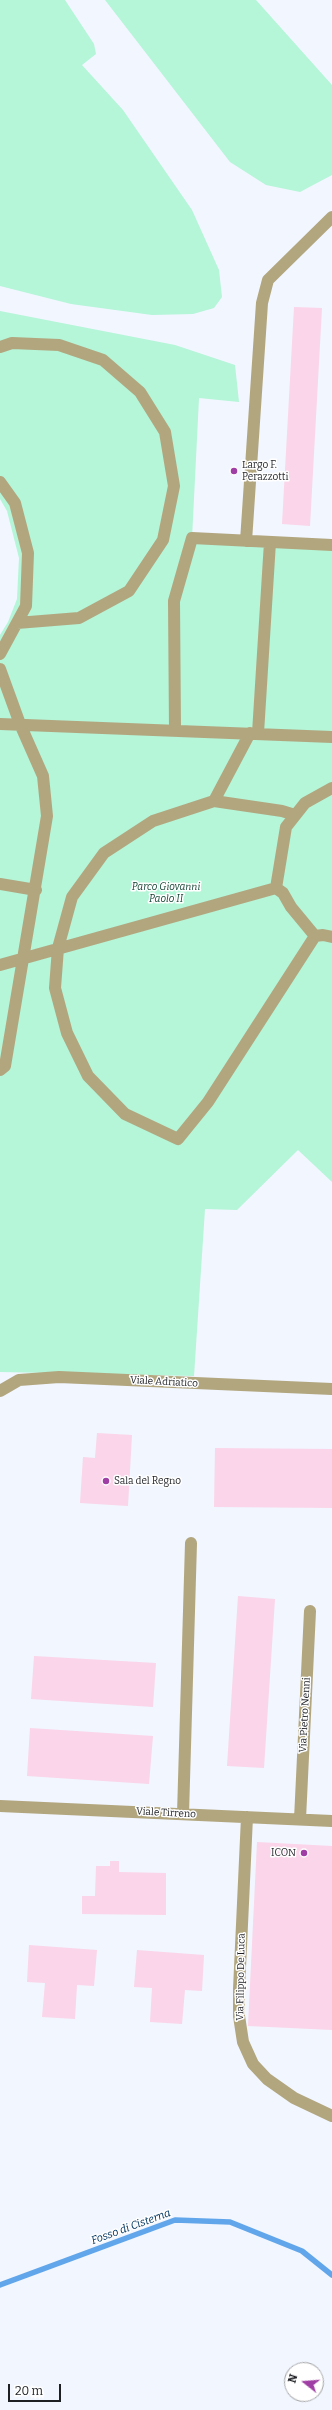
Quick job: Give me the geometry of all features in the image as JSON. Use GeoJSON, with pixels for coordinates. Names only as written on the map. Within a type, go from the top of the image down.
{"type":"FeatureCollection","features":[{"type":"Feature","properties":{"kind":"street"},"geometry":{"type":"LineString","coordinates":[[246,541],[262,303],[268,280],[332,217]]}},
{"type":"Feature","properties":{"kind":"street"},"geometry":{"type":"LineString","coordinates":[[0,347],[12,343],[59,345],[103,360],[140,392],[165,432],[174,486],[163,540],[129,591],[79,618],[17,624]]}},
{"type":"Feature","properties":{"kind":"street"},"geometry":{"type":"LineString","coordinates":[[0,482],[15,503],[28,553],[26,606],[0,654]]}},
{"type":"Feature","properties":{"kind":"street"},"geometry":{"type":"LineString","coordinates":[[175,729],[174,601],[192,538],[332,545]]}},
{"type":"Feature","properties":{"kind":"street"},"geometry":{"type":"LineString","coordinates":[[214,801],[254,733],[270,542]]}},
{"type":"Feature","properties":{"kind":"street"},"geometry":{"type":"LineString","coordinates":[[0,668],[20,724],[43,776],[47,816],[36,890],[5,1066],[0,1070]]}},
{"type":"Feature","properties":{"kind":"street"},"geometry":{"type":"LineString","coordinates":[[0,724],[175,729],[332,737]]}},
{"type":"Feature","properties":{"kind":"street"},"geometry":{"type":"LineString","coordinates":[[276,888],[286,827],[305,803],[332,788]]}},
{"type":"Feature","properties":{"kind":"street"},"geometry":{"type":"LineString","coordinates":[[295,816],[282,811],[214,801],[153,821],[104,853],[72,897],[58,948],[55,988],[67,1034],[88,1076],[125,1114],[178,1139],[208,1102],[315,936]]}},
{"type":"Feature","properties":{"kind":"street"},"geometry":{"type":"LineString","coordinates":[[0,884],[36,890]]}},
{"type":"Feature","properties":{"kind":"street"},"geometry":{"type":"LineString","coordinates":[[0,965],[276,888],[284,893],[291,907],[315,936]]}},
{"type":"Feature","properties":{"kind":"street"},"geometry":{"type":"LineString","coordinates":[[315,936],[323,935],[332,937]]}},
{"type":"Feature","properties":{"kind":"street","name":"Viale Adriatico"},"geometry":{"type":"LineString","coordinates":[[0,1391],[19,1380],[52,1377],[332,1389]]}},
{"type":"Feature","properties":{"kind":"street"},"geometry":{"type":"LineString","coordinates":[[183,1814],[191,1543]]}},
{"type":"Feature","properties":{"kind":"street","name":"Via Pietro Nenni"},"geometry":{"type":"LineString","coordinates":[[300,1819],[310,1611]]}},
{"type":"Feature","properties":{"kind":"street","name":"Viale Tirreno"},"geometry":{"type":"LineString","coordinates":[[0,1806],[332,1821]]}},
{"type":"Feature","properties":{"kind":"street","name":"Via Filippo De Luca"},"geometry":{"type":"LineString","coordinates":[[247,1817],[239,1989],[239,2016],[243,2042],[253,2064],[267,2079],[294,2098],[332,2116]]}},
{"type":"Feature","properties":{"kind":"green space"},"geometry":{"type":"Polygon","coordinates":[[[0,0],[65,0],[94,44],[96,54],[82,65],[123,110],[192,210],[219,270],[222,297],[214,308],[193,314],[152,315],[71,304],[0,286],[0,0]]]}},
{"type":"Feature","properties":{"kind":"green space"},"geometry":{"type":"Polygon","coordinates":[[[105,0],[256,0],[332,85],[332,175],[300,192],[266,185],[230,162],[105,0]]]}},
{"type":"Feature","properties":{"kind":"green space","name":"Parco Giovanni Paolo II"},"geometry":{"type":"Polygon","coordinates":[[[0,311],[175,345],[235,365],[239,402],[199,398],[192,538],[332,545],[332,1182],[298,1150],[237,1210],[205,1209],[194,1376],[0,1372],[0,635],[8,622],[17,599],[19,558],[7,511],[0,499],[0,311]]]}},
{"type":"Feature","properties":{"kind":"building"},"geometry":{"type":"Polygon","coordinates":[[[294,307],[322,308],[310,526],[282,524],[294,307]]]}},
{"type":"Feature","properties":{"kind":"building","name":"Sala del Regno"},"geometry":{"type":"Polygon","coordinates":[[[97,1433],[132,1435],[128,1506],[80,1503],[83,1457],[95,1458],[97,1433]]]}},
{"type":"Feature","properties":{"kind":"building"},"geometry":{"type":"Polygon","coordinates":[[[215,1448],[332,1449],[332,1508],[214,1507],[215,1448]]]}},
{"type":"Feature","properties":{"kind":"building"},"geometry":{"type":"Polygon","coordinates":[[[238,1596],[275,1599],[264,1768],[227,1766],[238,1596]]]}},
{"type":"Feature","properties":{"kind":"building"},"geometry":{"type":"Polygon","coordinates":[[[34,1656],[156,1663],[153,1707],[31,1699],[34,1656]]]}},
{"type":"Feature","properties":{"kind":"building"},"geometry":{"type":"Polygon","coordinates":[[[30,1728],[153,1736],[149,1784],[27,1776],[30,1728]]]}},
{"type":"Feature","properties":{"kind":"building"},"geometry":{"type":"Polygon","coordinates":[[[257,1842],[332,1846],[332,2030],[248,2026],[257,1842]]]}},
{"type":"Feature","properties":{"kind":"building"},"geometry":{"type":"Polygon","coordinates":[[[110,1861],[119,1861],[119,1872],[166,1873],[166,1915],[82,1914],[82,1896],[95,1896],[96,1866],[110,1866],[110,1861]]]}},
{"type":"Feature","properties":{"kind":"building"},"geometry":{"type":"Polygon","coordinates":[[[29,1945],[97,1950],[94,1986],[77,1985],[75,2019],[42,2017],[45,1983],[27,1982],[29,1945]]]}},
{"type":"Feature","properties":{"kind":"building"},"geometry":{"type":"Polygon","coordinates":[[[137,1950],[204,1955],[202,1991],[185,1990],[182,2024],[150,2022],[152,1988],[134,1987],[137,1950]]]}},
{"type":"Feature","properties":{"kind":"waterway","name":"Fosso di Cisterna"},"geometry":{"type":"LineString","coordinates":[[0,2285],[175,2220],[230,2222],[302,2251],[332,2275]]}},
{"type":"Feature","properties":{"kind":"place","name":"Largo F. Perazzotti"},"geometry":{"type":"Point","coordinates":[234,471]}},
{"type":"Feature","properties":{"kind":"place","name":"Sala del Regno"},"geometry":{"type":"Point","coordinates":[106,1481]}},
{"type":"Feature","properties":{"kind":"place","name":"ICON"},"geometry":{"type":"Point","coordinates":[304,1853]}}]}
